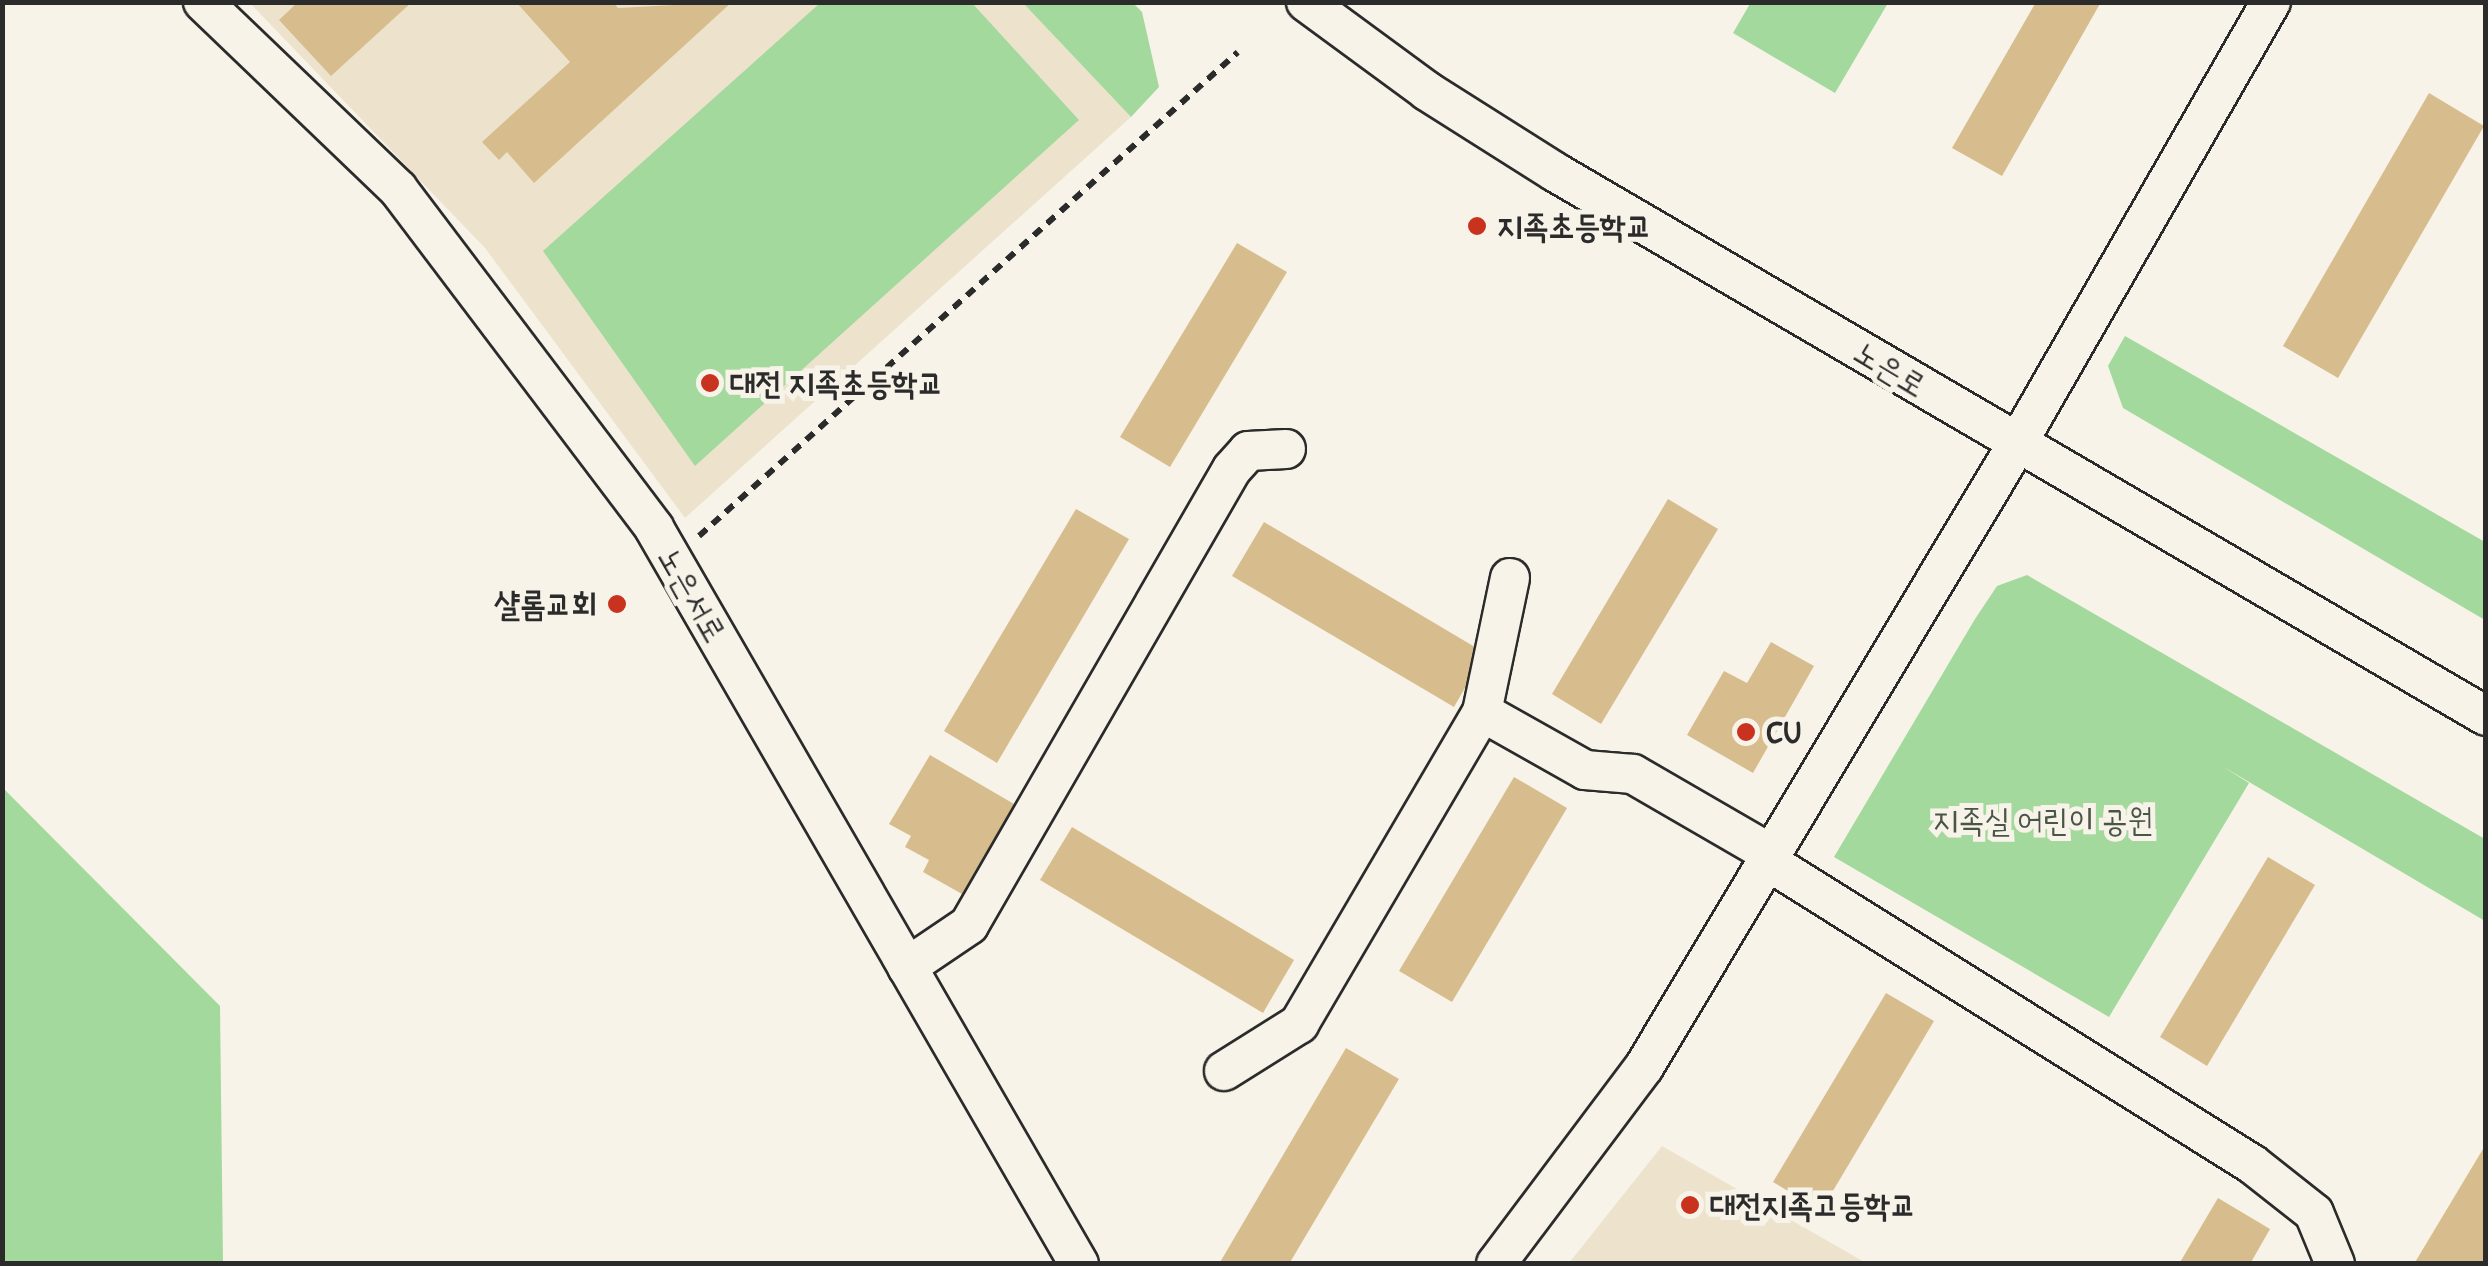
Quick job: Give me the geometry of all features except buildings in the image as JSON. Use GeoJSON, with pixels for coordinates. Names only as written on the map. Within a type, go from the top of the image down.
{"type":"FeatureCollection","features":[{"type":"Feature","properties":{"kind":"street","name":"노은서로"},"geometry":{"type":"LineString","coordinates":[[203,2],[398,189],[654,528],[1078,1264]]}},
{"type":"Feature","properties":{"kind":"street","name":"노은로"},"geometry":{"type":"LineString","coordinates":[[1306,2],[1427,92],[1555,172],[2486,716]]}},
{"type":"Feature","properties":{"kind":"street"},"geometry":{"type":"LineString","coordinates":[[1496,1264],[1644,1067],[2017,444],[2271,2]]}},
{"type":"Feature","properties":{"kind":"street"},"geometry":{"type":"LineString","coordinates":[[907,967],[969,926],[1232,469],[1248,451],[1286,449]]}},
{"type":"Feature","properties":{"kind":"street"},"geometry":{"type":"LineString","coordinates":[[1224,1071],[1299,1024],[1482,712],[1510,578]]}},
{"type":"Feature","properties":{"kind":"street"},"geometry":{"type":"LineString","coordinates":[[1482,712],[1585,770],[1633,774],[2252,1164],[2314,1213],[2335,1264]]}},
{"type":"Feature","properties":{"kind":"path"},"geometry":{"type":"LineString","coordinates":[[698,537],[1238,52]]}},
{"type":"Feature","properties":{"kind":"shaded area","name":"대전 지족초등학교"},"geometry":{"type":"Polygon","coordinates":[[[250,3],[1023,3],[1131,117],[685,518],[485,248],[250,3]]]}},
{"type":"Feature","properties":{"kind":"shaded area","name":"대전지족고등학교"},"geometry":{"type":"Polygon","coordinates":[[[1662,1146],[1866,1263],[1569,1263],[1662,1146]]]}},
{"type":"Feature","properties":{"kind":"green space"},"geometry":{"type":"Polygon","coordinates":[[[1751,2],[1888,3],[1835,93],[1733,33],[1751,2]]]}},
{"type":"Feature","properties":{"kind":"green space"},"geometry":{"type":"Polygon","coordinates":[[[820,3],[972,3],[1079,120],[695,466],[543,251],[820,3]]]}},
{"type":"Feature","properties":{"kind":"green space"},"geometry":{"type":"Polygon","coordinates":[[[1023,3],[1133,3],[1142,12],[1159,87],[1131,117],[1023,3]]]}},
{"type":"Feature","properties":{"kind":"green space"},"geometry":{"type":"Polygon","coordinates":[[[2125,336],[2485,542],[2485,620],[2123,408],[2108,366],[2125,336]]]}},
{"type":"Feature","properties":{"kind":"green space","name":"지족실 어린이 공원"},"geometry":{"type":"Polygon","coordinates":[[[2027,575],[2485,839],[2485,921],[2222,766],[2249,783],[2109,1017],[1834,857],[1997,586],[2027,575]]]}},
{"type":"Feature","properties":{"kind":"green space"},"geometry":{"type":"Polygon","coordinates":[[[3,788],[220,1006],[223,1263],[3,1263],[3,788]]]}},
{"type":"Feature","properties":{"kind":"place","name":"지족초등학교"},"geometry":{"type":"Point","coordinates":[1477,226]}},
{"type":"Feature","properties":{"kind":"place","name":"대전 지족초등학교"},"geometry":{"type":"Point","coordinates":[710,383]}},
{"type":"Feature","properties":{"kind":"place","name":"샬롬교회"},"geometry":{"type":"Point","coordinates":[617,604]}},
{"type":"Feature","properties":{"kind":"place","name":"CU"},"geometry":{"type":"Point","coordinates":[1746,732]}},
{"type":"Feature","properties":{"kind":"place","name":"대전지족고등학교"},"geometry":{"type":"Point","coordinates":[1690,1205]}}]}
